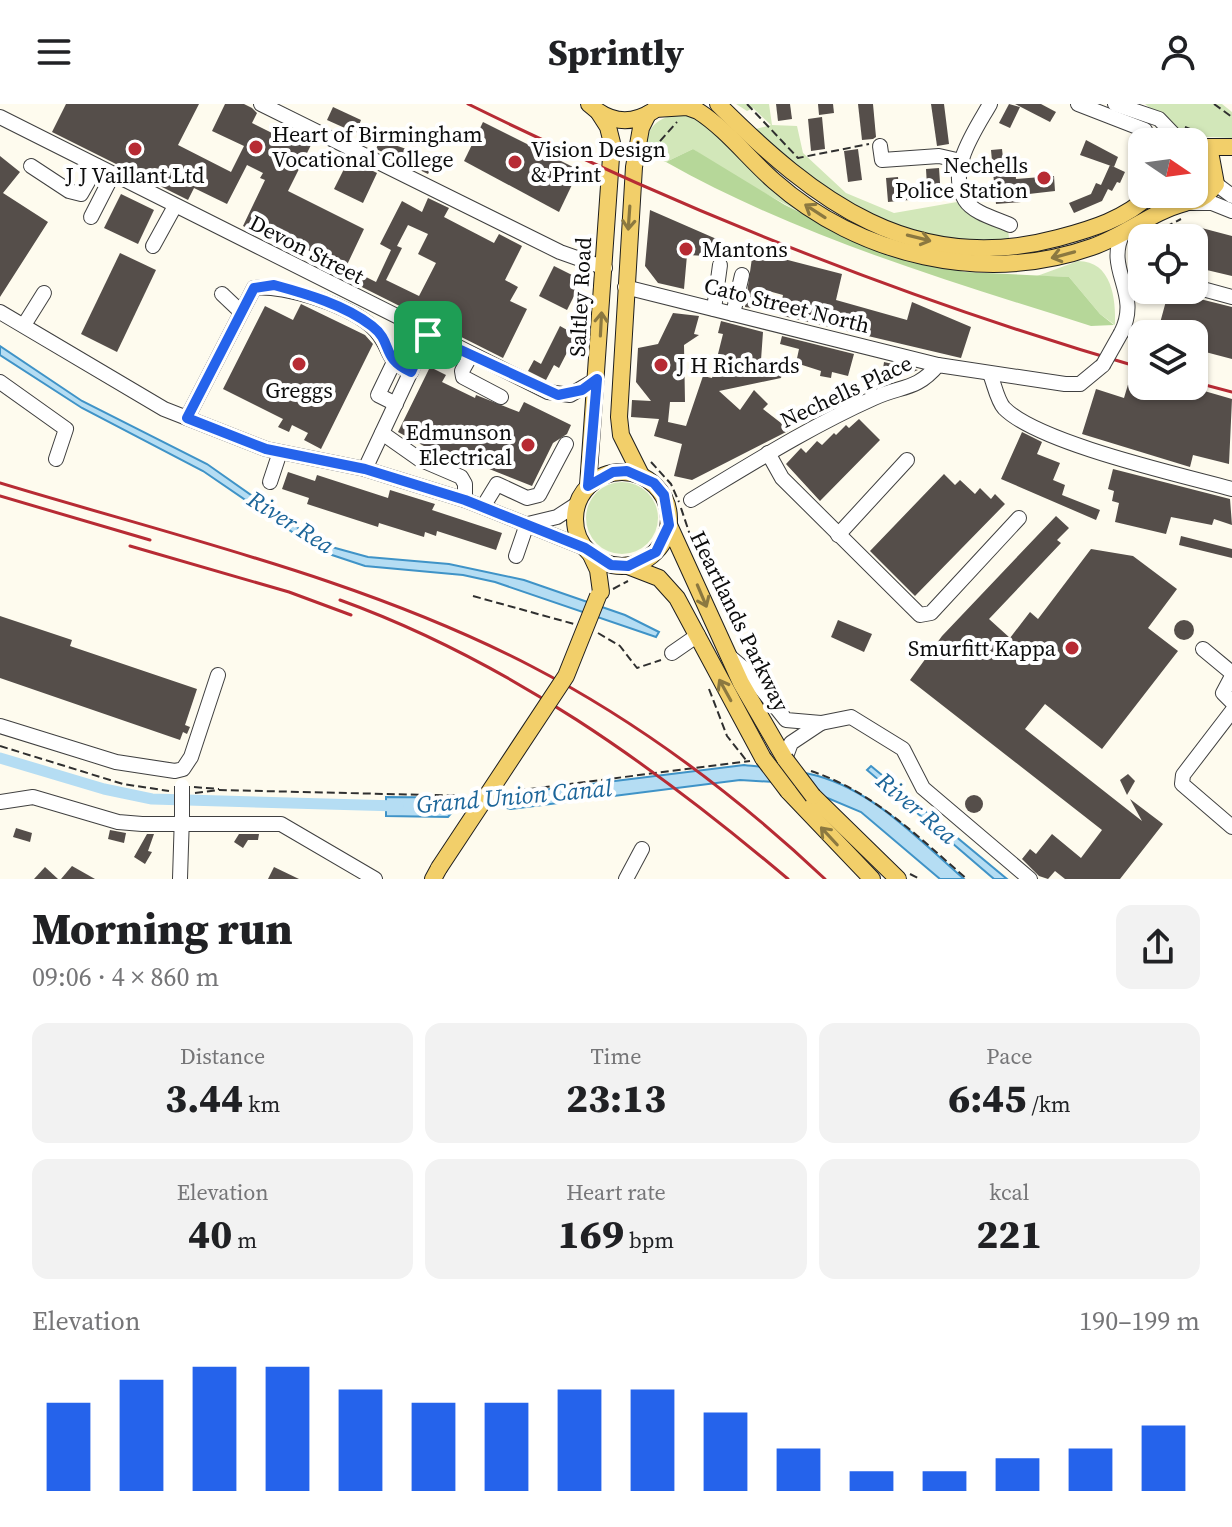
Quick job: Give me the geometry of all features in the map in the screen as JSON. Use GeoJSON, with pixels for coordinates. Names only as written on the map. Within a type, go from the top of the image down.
{"type":"FeatureCollection","features":[{"type":"Feature","properties":{"kind":"main road"},"geometry":{"type":"LineString","coordinates":[[718,104],[808,187],[875,224],[914,238],[982,249],[1048,241],[1095,229],[1133,208]]}},
{"type":"Feature","properties":{"kind":"main road"},"geometry":{"type":"LineString","coordinates":[[594,108],[623,121],[654,109],[687,107],[698,111],[775,182],[804,204],[830,221],[907,254],[978,265],[1040,260],[1093,247],[1165,208]]}},
{"type":"Feature","properties":{"kind":"main road","name":"Saltley Road"},"geometry":{"type":"LineString","coordinates":[[588,486],[612,143],[608,127],[594,108]]}},
{"type":"Feature","properties":{"kind":"main road","name":"Saltley Road"},"geometry":{"type":"LineString","coordinates":[[646,468],[621,435],[619,417],[634,167],[641,128],[654,109]]}},
{"type":"Feature","properties":{"kind":"main road"},"geometry":{"type":"LineString","coordinates":[[1208,147],[1232,147]]}},
{"type":"Feature","properties":{"kind":"main road"},"geometry":{"type":"LineString","coordinates":[[1208,158],[1215,164],[1222,181]]}},
{"type":"Feature","properties":{"kind":"main road"},"geometry":{"type":"LineString","coordinates":[[436,874],[566,676],[603,593],[627,571],[656,552],[669,525],[664,495],[646,468],[613,472],[588,486],[577,504],[577,535],[598,570],[603,593]]}},
{"type":"Feature","properties":{"kind":"main road","name":"Heartlands Parkway"},"geometry":{"type":"LineString","coordinates":[[669,525],[728,655],[792,764],[813,796],[898,879]]}},
{"type":"Feature","properties":{"kind":"main road"},"geometry":{"type":"LineString","coordinates":[[588,551],[627,571]]}},
{"type":"Feature","properties":{"kind":"main road","name":"Heartlands Parkway"},"geometry":{"type":"LineString","coordinates":[[627,571],[659,578],[687,612],[757,760],[872,879]]}},
{"type":"Feature","properties":{"kind":"street"},"geometry":{"type":"LineString","coordinates":[[261,104],[560,252],[605,268]]}},
{"type":"Feature","properties":{"kind":"street"},"geometry":{"type":"LineString","coordinates":[[990,104],[961,161],[965,200],[1010,225]]}},
{"type":"Feature","properties":{"kind":"street"},"geometry":{"type":"LineString","coordinates":[[1078,104],[1140,128]]}},
{"type":"Feature","properties":{"kind":"street"},"geometry":{"type":"LineString","coordinates":[[1122,105],[1143,128]]}},
{"type":"Feature","properties":{"kind":"street"},"geometry":{"type":"LineString","coordinates":[[1122,105],[1142,108],[1168,128]]}},
{"type":"Feature","properties":{"kind":"street","name":"Devon Street"},"geometry":{"type":"LineString","coordinates":[[0,117],[428,335],[558,395],[582,390],[597,379]]}},
{"type":"Feature","properties":{"kind":"street"},"geometry":{"type":"LineString","coordinates":[[880,146],[882,160],[939,156],[961,161]]}},
{"type":"Feature","properties":{"kind":"street"},"geometry":{"type":"LineString","coordinates":[[31,166],[69,191],[81,194],[97,166]]}},
{"type":"Feature","properties":{"kind":"street"},"geometry":{"type":"LineString","coordinates":[[91,217],[113,174]]}},
{"type":"Feature","properties":{"kind":"street"},"geometry":{"type":"LineString","coordinates":[[1222,181],[1232,196]]}},
{"type":"Feature","properties":{"kind":"street"},"geometry":{"type":"LineString","coordinates":[[1208,204],[1232,211]]}},
{"type":"Feature","properties":{"kind":"street"},"geometry":{"type":"LineString","coordinates":[[153,246],[175,206]]}},
{"type":"Feature","properties":{"kind":"street","name":"Nechells Place"},"geometry":{"type":"LineString","coordinates":[[691,500],[768,453],[877,396],[915,387],[938,365],[1035,382],[1080,384],[1103,365],[1121,333],[1130,306],[1117,265],[1117,244],[1123,233]]}},
{"type":"Feature","properties":{"kind":"street"},"geometry":{"type":"LineString","coordinates":[[1093,247],[1117,265]]}},
{"type":"Feature","properties":{"kind":"street"},"geometry":{"type":"LineString","coordinates":[[714,309],[720,265]]}},
{"type":"Feature","properties":{"kind":"street"},"geometry":{"type":"LineString","coordinates":[[733,314],[742,275]]}},
{"type":"Feature","properties":{"kind":"street"},"geometry":{"type":"LineString","coordinates":[[187,418],[254,288],[274,285],[314,296],[374,327],[393,364],[411,372]]}},
{"type":"Feature","properties":{"kind":"street","name":"Cato Street North"},"geometry":{"type":"LineString","coordinates":[[625,287],[938,365]]}},
{"type":"Feature","properties":{"kind":"street"},"geometry":{"type":"LineString","coordinates":[[1208,290],[1232,297]]}},
{"type":"Feature","properties":{"kind":"street"},"geometry":{"type":"LineString","coordinates":[[24,325],[44,293]]}},
{"type":"Feature","properties":{"kind":"street"},"geometry":{"type":"LineString","coordinates":[[222,294],[241,312]]}},
{"type":"Feature","properties":{"kind":"street"},"geometry":{"type":"LineString","coordinates":[[0,312],[90,367],[187,418],[280,452],[365,469],[465,500],[588,551]]}},
{"type":"Feature","properties":{"kind":"street"},"geometry":{"type":"LineString","coordinates":[[365,469],[428,335]]}},
{"type":"Feature","properties":{"kind":"street"},"geometry":{"type":"LineString","coordinates":[[471,355],[462,371],[463,377],[501,397]]}},
{"type":"Feature","properties":{"kind":"street"},"geometry":{"type":"LineString","coordinates":[[393,364],[378,395],[396,404]]}},
{"type":"Feature","properties":{"kind":"street"},"geometry":{"type":"LineString","coordinates":[[990,374],[1004,407],[1035,426],[1089,449],[1232,489]]}},
{"type":"Feature","properties":{"kind":"street"},"geometry":{"type":"LineString","coordinates":[[0,382],[66,429],[56,459]]}},
{"type":"Feature","properties":{"kind":"street"},"geometry":{"type":"LineString","coordinates":[[382,433],[419,459],[461,477],[465,500]]}},
{"type":"Feature","properties":{"kind":"street"},"geometry":{"type":"LineString","coordinates":[[483,507],[497,484],[527,498],[539,495],[566,444]]}},
{"type":"Feature","properties":{"kind":"street"},"geometry":{"type":"LineString","coordinates":[[270,482],[280,452]]}},
{"type":"Feature","properties":{"kind":"street"},"geometry":{"type":"LineString","coordinates":[[768,453],[782,478],[920,615],[931,613],[1019,518]]}},
{"type":"Feature","properties":{"kind":"street"},"geometry":{"type":"LineString","coordinates":[[838,535],[907,460]]}},
{"type":"Feature","properties":{"kind":"street"},"geometry":{"type":"LineString","coordinates":[[527,524],[557,517],[577,504]]}},
{"type":"Feature","properties":{"kind":"street"},"geometry":{"type":"LineString","coordinates":[[516,556],[527,524]]}},
{"type":"Feature","properties":{"kind":"street"},"geometry":{"type":"LineString","coordinates":[[672,653],[698,635]]}},
{"type":"Feature","properties":{"kind":"street"},"geometry":{"type":"LineString","coordinates":[[1203,649],[1232,674],[1223,693],[1232,702]]}},
{"type":"Feature","properties":{"kind":"street"},"geometry":{"type":"LineString","coordinates":[[728,655],[747,671],[786,720],[821,723],[851,717],[903,749],[923,788],[1030,879]]}},
{"type":"Feature","properties":{"kind":"street"},"geometry":{"type":"LineString","coordinates":[[180,879],[180,790],[183,769],[191,757],[218,675]]}},
{"type":"Feature","properties":{"kind":"street"},"geometry":{"type":"LineString","coordinates":[[1232,711],[1183,775],[1182,784],[1232,827]]}},
{"type":"Feature","properties":{"kind":"street"},"geometry":{"type":"LineString","coordinates":[[792,764],[791,743],[821,723]]}},
{"type":"Feature","properties":{"kind":"street"},"geometry":{"type":"LineString","coordinates":[[0,726],[116,762],[175,771],[183,769]]}},
{"type":"Feature","properties":{"kind":"street"},"geometry":{"type":"LineString","coordinates":[[0,802],[33,797],[118,822],[182,819],[281,824],[375,879]]}},
{"type":"Feature","properties":{"kind":"street"},"geometry":{"type":"LineString","coordinates":[[626,879],[642,849]]}},
{"type":"Feature","properties":{"kind":"path"},"geometry":{"type":"LineString","coordinates":[[747,104],[798,158],[868,144],[880,146]]}},
{"type":"Feature","properties":{"kind":"path"},"geometry":{"type":"LineString","coordinates":[[1214,104],[1232,117]]}},
{"type":"Feature","properties":{"kind":"path"},"geometry":{"type":"LineString","coordinates":[[649,153],[683,116],[693,119],[698,111]]}},
{"type":"Feature","properties":{"kind":"path"},"geometry":{"type":"LineString","coordinates":[[1164,224],[1188,208]]}},
{"type":"Feature","properties":{"kind":"path"},"geometry":{"type":"LineString","coordinates":[[646,468],[671,484],[695,548]]}},
{"type":"Feature","properties":{"kind":"path"},"geometry":{"type":"LineString","coordinates":[[603,593],[627,571]]}},
{"type":"Feature","properties":{"kind":"path"},"geometry":{"type":"LineString","coordinates":[[717,675],[708,679],[712,699],[731,743],[757,760]]}},
{"type":"Feature","properties":{"kind":"path"},"geometry":{"type":"LineString","coordinates":[[0,746],[123,784],[180,790],[484,795]]}},
{"type":"Feature","properties":{"kind":"path"},"geometry":{"type":"LineString","coordinates":[[497,795],[757,760]]}},
{"type":"Feature","properties":{"kind":"path"},"geometry":{"type":"LineString","coordinates":[[792,764],[849,786],[881,804],[967,879]]}},
{"type":"Feature","properties":{"kind":"green space"},"geometry":{"type":"Polygon","coordinates":[[[736,104],[769,104],[772,125],[797,126],[803,153],[846,193],[894,213],[957,202],[970,212],[1008,230],[1009,238],[1002,241],[956,240],[894,228],[794,168],[756,129],[771,125],[753,108],[747,111],[736,104]]]}},
{"type":"Feature","properties":{"kind":"green space"},"geometry":{"type":"Polygon","coordinates":[[[1145,104],[1222,104],[1232,112],[1232,138],[1208,137],[1208,128],[1176,128],[1145,104]]]}},
{"type":"Feature","properties":{"kind":"green space"},"geometry":{"type":"Polygon","coordinates":[[[683,114],[698,120],[824,225],[727,173],[693,149],[666,162],[644,154],[647,137],[654,125],[666,117],[683,114]]]}},
{"type":"Feature","properties":{"kind":"green space"},"geometry":{"type":"Polygon","coordinates":[[[693,149],[785,205],[887,255],[965,272],[1069,277],[1100,314],[1114,325],[1091,326],[982,292],[874,255],[768,213],[666,162],[693,149]]]}},
{"type":"Feature","properties":{"kind":"green space"},"geometry":{"type":"Polygon","coordinates":[[[1078,261],[1098,267],[1105,274],[1113,293],[1115,325],[1100,314],[1069,277],[1037,276],[1078,261]]]}},
{"type":"Feature","properties":{"kind":"green space"},"geometry":{"type":"Polygon","coordinates":[[[622,482],[642,488],[652,498],[658,518],[652,538],[642,548],[622,554],[602,548],[592,538],[586,518],[592,498],[602,488],[622,482]]]}},
{"type":"Feature","properties":{"kind":"water"},"geometry":{"type":"Polygon","coordinates":[[[0,346],[82,401],[207,464],[328,546],[368,557],[449,564],[524,580],[625,615],[659,632],[656,637],[495,582],[463,575],[365,566],[320,551],[203,471],[82,408],[0,355],[0,346]]]}},
{"type":"Feature","properties":{"kind":"water"},"geometry":{"type":"Polygon","coordinates":[[[744,765],[809,774],[839,783],[896,819],[964,879],[940,879],[861,812],[792,783],[740,780],[511,809],[497,806],[453,811],[448,817],[386,816],[386,797],[502,798],[518,793],[744,765]]]}},
{"type":"Feature","properties":{"kind":"water","name":"River Rea"},"geometry":{"type":"Polygon","coordinates":[[[871,766],[1007,879],[994,879],[867,770],[871,766]]]}},
{"type":"Feature","properties":{"kind":"building"},"geometry":{"type":"Polygon","coordinates":[[[66,104],[199,104],[178,145],[231,172],[244,146],[212,131],[225,104],[244,104],[257,113],[252,123],[280,137],[285,127],[313,141],[288,191],[364,229],[346,267],[376,282],[391,250],[380,244],[402,201],[422,212],[428,198],[449,208],[444,217],[494,243],[499,234],[522,246],[505,280],[518,287],[510,301],[527,309],[503,358],[328,270],[332,262],[279,236],[276,242],[243,226],[265,180],[260,178],[263,173],[247,165],[227,204],[194,188],[188,200],[52,132],[66,104]],[[408,225],[397,246],[402,248],[386,280],[419,296],[436,263],[418,254],[428,234],[408,225]]]}},
{"type":"Feature","properties":{"kind":"building"},"geometry":{"type":"Polygon","coordinates":[[[776,104],[790,104],[792,119],[778,121],[776,104]]]}},
{"type":"Feature","properties":{"kind":"building"},"geometry":{"type":"Polygon","coordinates":[[[818,104],[833,104],[834,113],[819,115],[818,104]]]}},
{"type":"Feature","properties":{"kind":"building"},"geometry":{"type":"Polygon","coordinates":[[[858,104],[873,104],[876,137],[873,139],[862,140],[858,104]]]}},
{"type":"Feature","properties":{"kind":"building"},"geometry":{"type":"Polygon","coordinates":[[[931,104],[944,104],[949,144],[937,146],[931,104]]]}},
{"type":"Feature","properties":{"kind":"building"},"geometry":{"type":"Polygon","coordinates":[[[1009,104],[1020,107],[1010,128],[999,123],[1009,104]]]}},
{"type":"Feature","properties":{"kind":"building"},"geometry":{"type":"Polygon","coordinates":[[[1015,104],[1041,104],[1056,112],[1050,122],[1015,104]]]}},
{"type":"Feature","properties":{"kind":"building"},"geometry":{"type":"Polygon","coordinates":[[[333,107],[361,120],[356,133],[327,120],[333,107]]]}},
{"type":"Feature","properties":{"kind":"building"},"geometry":{"type":"Polygon","coordinates":[[[822,117],[825,149],[811,151],[808,119],[822,117]]]}},
{"type":"Feature","properties":{"kind":"building"},"geometry":{"type":"Polygon","coordinates":[[[483,122],[579,170],[559,212],[464,161],[483,122]]]}},
{"type":"Feature","properties":{"kind":"building"},"geometry":{"type":"Polygon","coordinates":[[[380,140],[418,153],[415,158],[432,166],[428,174],[376,149],[380,140]]]}},
{"type":"Feature","properties":{"kind":"building"},"geometry":{"type":"Polygon","coordinates":[[[1086,140],[1118,157],[1114,167],[1080,155],[1086,140]]]}},
{"type":"Feature","properties":{"kind":"building"},"geometry":{"type":"Polygon","coordinates":[[[858,149],[862,180],[848,182],[844,151],[858,149]]]}},
{"type":"Feature","properties":{"kind":"building","name":"Nechells Police Station"},"geometry":{"type":"Polygon","coordinates":[[[1002,149],[1003,158],[1014,157],[1016,179],[1054,176],[1055,191],[1020,195],[1021,202],[996,204],[991,150],[1002,149]]]}},
{"type":"Feature","properties":{"kind":"building"},"geometry":{"type":"Polygon","coordinates":[[[0,156],[20,172],[3,193],[48,222],[0,297],[0,156]]]}},
{"type":"Feature","properties":{"kind":"building"},"geometry":{"type":"Polygon","coordinates":[[[349,159],[377,173],[363,203],[334,189],[349,159]]]}},
{"type":"Feature","properties":{"kind":"building"},"geometry":{"type":"Polygon","coordinates":[[[1110,165],[1125,172],[1120,183],[1117,182],[1112,191],[1108,189],[1102,201],[1074,213],[1069,203],[1091,194],[1096,183],[1101,185],[1110,165]]]}},
{"type":"Feature","properties":{"kind":"building"},"geometry":{"type":"Polygon","coordinates":[[[939,168],[941,197],[888,202],[886,178],[898,177],[899,189],[927,186],[926,169],[939,168]]]}},
{"type":"Feature","properties":{"kind":"building"},"geometry":{"type":"Polygon","coordinates":[[[121,194],[154,210],[138,244],[104,228],[121,194]]]}},
{"type":"Feature","properties":{"kind":"building","name":"Mantons"},"geometry":{"type":"Polygon","coordinates":[[[650,210],[728,244],[726,257],[687,255],[684,289],[658,283],[645,266],[650,210]]]}},
{"type":"Feature","properties":{"kind":"building"},"geometry":{"type":"Polygon","coordinates":[[[1208,230],[1232,236],[1232,276],[1208,270],[1208,230]]]}},
{"type":"Feature","properties":{"kind":"building"},"geometry":{"type":"Polygon","coordinates":[[[753,251],[842,274],[836,300],[907,320],[912,302],[971,327],[961,358],[779,315],[783,295],[757,288],[752,308],[745,307],[753,251]]]}},
{"type":"Feature","properties":{"kind":"building"},"geometry":{"type":"Polygon","coordinates":[[[120,253],[156,270],[117,352],[81,334],[120,253]]]}},
{"type":"Feature","properties":{"kind":"building"},"geometry":{"type":"Polygon","coordinates":[[[554,266],[582,280],[567,310],[539,296],[554,266]]]}},
{"type":"Feature","properties":{"kind":"building"},"geometry":{"type":"Polygon","coordinates":[[[1208,301],[1232,307],[1232,359],[1208,353],[1208,320],[1161,320],[1165,304],[1208,304],[1208,301]]]}},
{"type":"Feature","properties":{"kind":"building","name":"Greggs"},"geometry":{"type":"Polygon","coordinates":[[[301,304],[365,335],[373,344],[321,449],[304,440],[308,433],[292,425],[289,432],[278,427],[283,419],[223,389],[265,306],[293,320],[301,304]]]}},
{"type":"Feature","properties":{"kind":"building"},"geometry":{"type":"Polygon","coordinates":[[[673,313],[699,316],[694,334],[699,335],[684,345],[685,402],[670,402],[668,422],[686,426],[703,376],[712,378],[723,334],[718,333],[721,321],[763,332],[761,360],[784,366],[781,378],[719,391],[740,410],[754,390],[768,404],[763,409],[790,430],[692,480],[674,476],[682,444],[654,436],[659,419],[631,417],[632,400],[651,401],[636,382],[638,348],[658,344],[673,313]]]}},
{"type":"Feature","properties":{"kind":"building"},"geometry":{"type":"Polygon","coordinates":[[[560,326],[576,335],[559,368],[554,365],[546,380],[528,371],[534,360],[541,364],[560,326]]]}},
{"type":"Feature","properties":{"kind":"building"},"geometry":{"type":"Polygon","coordinates":[[[782,336],[854,354],[848,376],[832,372],[831,378],[820,376],[821,371],[796,363],[799,349],[780,344],[782,336]]]}},
{"type":"Feature","properties":{"kind":"building"},"geometry":{"type":"Polygon","coordinates":[[[884,362],[918,370],[881,384],[878,377],[882,376],[884,362]]]}},
{"type":"Feature","properties":{"kind":"building"},"geometry":{"type":"Polygon","coordinates":[[[430,367],[446,375],[442,382],[475,398],[476,395],[519,412],[524,402],[571,425],[567,434],[553,443],[532,486],[464,459],[461,466],[398,432],[430,367]]]}},
{"type":"Feature","properties":{"kind":"building"},"geometry":{"type":"Polygon","coordinates":[[[1128,384],[1128,400],[1208,400],[1208,392],[1232,399],[1229,464],[1193,455],[1190,467],[1082,434],[1096,389],[1124,398],[1128,384]]]}},
{"type":"Feature","properties":{"kind":"building"},"geometry":{"type":"Polygon","coordinates":[[[859,419],[880,440],[820,501],[786,464],[801,448],[806,453],[817,441],[822,445],[834,433],[836,435],[846,425],[849,428],[859,419]]]}},
{"type":"Feature","properties":{"kind":"building"},"geometry":{"type":"Polygon","coordinates":[[[1022,432],[1042,442],[1037,454],[1060,463],[1053,480],[1065,485],[1062,495],[1100,510],[1096,520],[1001,479],[1022,432]]]}},
{"type":"Feature","properties":{"kind":"building"},"geometry":{"type":"Polygon","coordinates":[[[1113,469],[1230,499],[1232,525],[1214,519],[1212,525],[1171,517],[1166,534],[1115,522],[1119,503],[1112,501],[1114,491],[1108,489],[1113,469]]]}},
{"type":"Feature","properties":{"kind":"building"},"geometry":{"type":"Polygon","coordinates":[[[288,472],[315,481],[317,475],[388,498],[390,490],[435,504],[432,510],[502,533],[496,550],[437,531],[436,536],[425,532],[424,537],[379,523],[378,527],[307,504],[309,498],[282,489],[288,472]]]}},
{"type":"Feature","properties":{"kind":"building"},"geometry":{"type":"Polygon","coordinates":[[[944,474],[955,485],[960,480],[975,494],[980,488],[991,499],[995,494],[1005,504],[915,596],[870,551],[944,474]]]}},
{"type":"Feature","properties":{"kind":"building"},"geometry":{"type":"Polygon","coordinates":[[[1056,516],[1069,528],[1057,540],[1061,543],[989,619],[1010,638],[1030,612],[1038,619],[1091,549],[1133,556],[1177,589],[1148,628],[1178,651],[1102,749],[1045,704],[1025,729],[1142,821],[1130,799],[1163,824],[1120,879],[1065,879],[1055,871],[1048,879],[1039,876],[1022,859],[1030,849],[1036,854],[1052,834],[1081,858],[1102,830],[910,680],[942,636],[1056,516]]]}},
{"type":"Feature","properties":{"kind":"building"},"geometry":{"type":"Polygon","coordinates":[[[1181,536],[1232,549],[1232,558],[1179,545],[1181,536]]]}},
{"type":"Feature","properties":{"kind":"building"},"geometry":{"type":"Polygon","coordinates":[[[0,616],[72,640],[70,646],[197,689],[185,725],[190,727],[187,734],[183,732],[180,740],[0,678],[0,616]]]}},
{"type":"Feature","properties":{"kind":"building"},"geometry":{"type":"Polygon","coordinates":[[[838,620],[872,634],[864,652],[831,637],[838,620]]]}},
{"type":"Feature","properties":{"kind":"building"},"geometry":{"type":"Polygon","coordinates":[[[1184,620],[1191,623],[1194,630],[1191,637],[1184,640],[1177,637],[1174,630],[1177,623],[1184,620]]]}},
{"type":"Feature","properties":{"kind":"building"},"geometry":{"type":"Polygon","coordinates":[[[1128,774],[1135,781],[1127,795],[1120,780],[1128,774]]]}},
{"type":"Feature","properties":{"kind":"building"},"geometry":{"type":"Polygon","coordinates":[[[974,795],[983,804],[974,813],[965,804],[974,795]]]}},
{"type":"Feature","properties":{"kind":"building"},"geometry":{"type":"Polygon","coordinates":[[[16,828],[32,833],[30,842],[13,837],[16,828]]]}},
{"type":"Feature","properties":{"kind":"building"},"geometry":{"type":"Polygon","coordinates":[[[110,830],[126,833],[124,843],[108,839],[110,830]]]}},
{"type":"Feature","properties":{"kind":"building"},"geometry":{"type":"Polygon","coordinates":[[[147,834],[154,834],[148,851],[152,852],[145,864],[134,857],[147,834]]]}},
{"type":"Feature","properties":{"kind":"building"},"geometry":{"type":"Polygon","coordinates":[[[239,834],[259,834],[258,840],[248,840],[243,848],[234,842],[239,834]]]}},
{"type":"Feature","properties":{"kind":"building"},"geometry":{"type":"Polygon","coordinates":[[[72,866],[95,879],[61,879],[72,866]]]}},
{"type":"Feature","properties":{"kind":"building"},"geometry":{"type":"Polygon","coordinates":[[[45,867],[58,879],[34,879],[45,867]]]}},
{"type":"Feature","properties":{"kind":"building"},"geometry":{"type":"Polygon","coordinates":[[[274,867],[299,879],[268,879],[274,867]]]}},
{"type":"Feature","properties":{"kind":"waterway","name":"Grand Union Canal"},"geometry":{"type":"LineString","coordinates":[[0,758],[104,789],[152,799],[398,806]]}},
{"type":"Feature","properties":{"kind":"railway"},"geometry":{"type":"LineString","coordinates":[[468,104],[632,181],[799,251],[969,314],[1128,364]]}},
{"type":"Feature","properties":{"kind":"railway"},"geometry":{"type":"LineString","coordinates":[[1208,386],[1232,392]]}},
{"type":"Feature","properties":{"kind":"railway"},"geometry":{"type":"LineString","coordinates":[[0,483],[270,562],[337,585],[468,636],[531,666],[609,711],[685,762],[757,819],[825,879]]}},
{"type":"Feature","properties":{"kind":"railway"},"geometry":{"type":"LineString","coordinates":[[0,496],[150,540]]}},
{"type":"Feature","properties":{"kind":"railway"},"geometry":{"type":"LineString","coordinates":[[130,546],[289,592],[351,615]]}},
{"type":"Feature","properties":{"kind":"railway"},"geometry":{"type":"LineString","coordinates":[[340,600],[462,653],[520,685],[685,796],[788,879]]}},
{"type":"Feature","properties":{"kind":"place","name":"Heart of Birmingham Vocational College"},"geometry":{"type":"Point","coordinates":[256,147]}},
{"type":"Feature","properties":{"kind":"place","name":"J J Vaillant Ltd"},"geometry":{"type":"Point","coordinates":[135,149]}},
{"type":"Feature","properties":{"kind":"place","name":"Vision Design & Print"},"geometry":{"type":"Point","coordinates":[515,162]}},
{"type":"Feature","properties":{"kind":"place","name":"Nechells Police Station"},"geometry":{"type":"Point","coordinates":[1044,178]}},
{"type":"Feature","properties":{"kind":"place","name":"Mantons"},"geometry":{"type":"Point","coordinates":[686,249]}},
{"type":"Feature","properties":{"kind":"place","name":"Greggs"},"geometry":{"type":"Point","coordinates":[299,364]}},
{"type":"Feature","properties":{"kind":"place","name":"J H Richards"},"geometry":{"type":"Point","coordinates":[661,365]}},
{"type":"Feature","properties":{"kind":"place","name":"Edmunson Electrical"},"geometry":{"type":"Point","coordinates":[528,445]}},
{"type":"Feature","properties":{"kind":"place","name":"Smurfitt Kappa"},"geometry":{"type":"Point","coordinates":[1072,648]}},
{"type":"Feature","properties":{"kind":"route"},"geometry":{"type":"LineString","coordinates":[[274,285],[314,296],[374,327],[386,344],[393,364],[411,372],[428,335],[558,395],[570,395],[597,379],[588,486],[599,477],[627,471],[654,483],[664,495],[669,510],[665,540],[656,552],[628,566],[611,565],[600,561],[585,548],[465,500],[365,469],[266,449],[187,418],[254,288],[274,285]]}}]}
